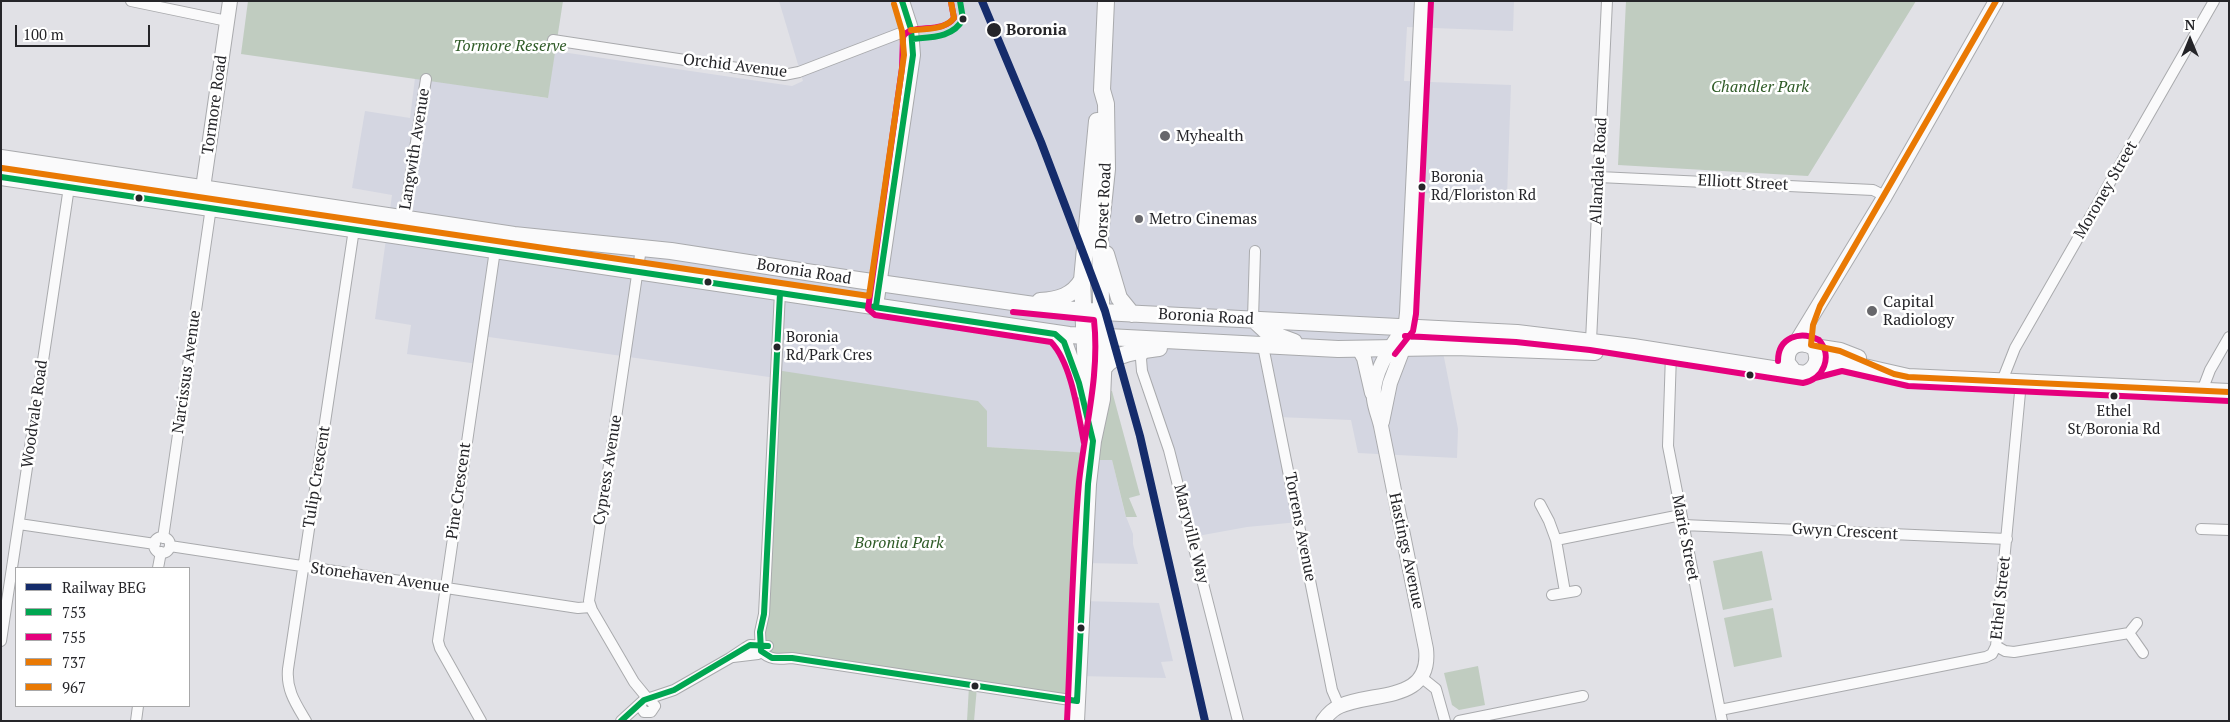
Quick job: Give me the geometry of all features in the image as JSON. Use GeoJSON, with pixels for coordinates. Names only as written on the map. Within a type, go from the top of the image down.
{"type":"FeatureCollection","features":[{"type":"Feature","properties":{"kind":"main road","name":"Tormore Road"},"geometry":{"type":"LineString","coordinates":[[203,188],[230,1]]}},
{"type":"Feature","properties":{"kind":"main road"},"geometry":{"type":"LineString","coordinates":[[876,306],[912,69],[911,29],[902,1]]}},
{"type":"Feature","properties":{"kind":"main road","name":"Dorset Road"},"geometry":{"type":"LineString","coordinates":[[1088,418],[1082,280],[1098,104],[1102,90],[1106,1]]}},
{"type":"Feature","properties":{"kind":"main road","name":"Hastings Avenue"},"geometry":{"type":"LineString","coordinates":[[1421,677],[1427,662],[1426,649],[1381,426],[1373,398],[1376,380],[1395,349],[1405,327],[1411,241],[1422,1]]}},
{"type":"Feature","properties":{"kind":"main road"},"geometry":{"type":"LineString","coordinates":[[1996,1],[1885,196],[1820,306],[1792,347],[1787,363],[1794,372],[1804,374],[1813,369],[1842,362],[1908,376],[2229,392]]}},
{"type":"Feature","properties":{"kind":"main road","name":"Dorset Road"},"geometry":{"type":"LineString","coordinates":[[1076,721],[1088,484],[1093,441],[1099,417],[1104,368],[1100,235],[1107,169],[1106,104],[1102,90]]}},
{"type":"Feature","properties":{"kind":"main road","name":"Boronia Road"},"geometry":{"type":"LineString","coordinates":[[1,158],[514,235],[641,248],[1012,303],[1132,314],[1517,333],[1591,341],[1794,372]]}},
{"type":"Feature","properties":{"kind":"main road","name":"Boronia Road"},"geometry":{"type":"LineString","coordinates":[[1,178],[638,270],[1084,337],[1338,349],[1455,347],[1574,351],[1630,356],[1670,354]]}},
{"type":"Feature","properties":{"kind":"main road"},"geometry":{"type":"LineString","coordinates":[[203,188],[212,208]]}},
{"type":"Feature","properties":{"kind":"main road"},"geometry":{"type":"LineString","coordinates":[[1100,235],[1119,298],[1132,314]]}},
{"type":"Feature","properties":{"kind":"main road"},"geometry":{"type":"LineString","coordinates":[[1012,303],[1060,298],[1077,290],[1082,280]]}},
{"type":"Feature","properties":{"kind":"main road"},"geometry":{"type":"LineString","coordinates":[[1813,369],[1817,358],[1813,346],[1813,325],[1820,306]]}},
{"type":"Feature","properties":{"kind":"main road"},"geometry":{"type":"LineString","coordinates":[[1220,344],[1245,331],[1253,319],[1267,332],[1308,348]]}},
{"type":"Feature","properties":{"kind":"main road"},"geometry":{"type":"LineString","coordinates":[[1338,325],[1338,349]]}},
{"type":"Feature","properties":{"kind":"main road","name":"Dorset Road"},"geometry":{"type":"LineString","coordinates":[[1056,334],[1061,337],[1065,344],[1079,383],[1093,441]]}},
{"type":"Feature","properties":{"kind":"main road","name":"Boronia Road"},"geometry":{"type":"LineString","coordinates":[[1104,368],[1108,362],[1144,350],[1196,343]]}},
{"type":"Feature","properties":{"kind":"main road"},"geometry":{"type":"LineString","coordinates":[[1792,347],[1802,343],[1840,351],[1894,374]]}},
{"type":"Feature","properties":{"kind":"main road","name":"Boronia Road"},"geometry":{"type":"LineString","coordinates":[[1740,363],[1772,357],[1792,347]]}},
{"type":"Feature","properties":{"kind":"main road"},"geometry":{"type":"LineString","coordinates":[[1359,349],[1364,358],[1373,398]]}},
{"type":"Feature","properties":{"kind":"main road","name":"Hastings Avenue"},"geometry":{"type":"LineString","coordinates":[[1381,426],[1395,349]]}},
{"type":"Feature","properties":{"kind":"main road"},"geometry":{"type":"LineString","coordinates":[[1322,721],[1339,706],[1397,693],[1412,686],[1421,677]]}},
{"type":"Feature","properties":{"kind":"street"},"geometry":{"type":"LineString","coordinates":[[131,1],[228,21]]}},
{"type":"Feature","properties":{"kind":"street","name":"Allandale Road"},"geometry":{"type":"LineString","coordinates":[[1591,341],[1607,1]]}},
{"type":"Feature","properties":{"kind":"street","name":"Moroney Street"},"geometry":{"type":"LineString","coordinates":[[2002,381],[2015,348],[2214,1]]}},
{"type":"Feature","properties":{"kind":"street","name":"Orchid Avenue"},"geometry":{"type":"LineString","coordinates":[[553,40],[784,75],[799,72],[911,29]]}},
{"type":"Feature","properties":{"kind":"street","name":"Langwith Avenue"},"geometry":{"type":"LineString","coordinates":[[404,218],[426,79]]}},
{"type":"Feature","properties":{"kind":"street","name":"Elliott Street"},"geometry":{"type":"LineString","coordinates":[[1599,177],[1873,190],[1885,196]]}},
{"type":"Feature","properties":{"kind":"street","name":"Woodvale Road"},"geometry":{"type":"LineString","coordinates":[[1,641],[70,187]]}},
{"type":"Feature","properties":{"kind":"street","name":"Narcissus Avenue"},"geometry":{"type":"LineString","coordinates":[[158,567],[159,545],[212,208]]}},
{"type":"Feature","properties":{"kind":"street","name":"Tulip Crescent"},"geometry":{"type":"LineString","coordinates":[[306,721],[290,692],[288,681],[303,567],[354,229]]}},
{"type":"Feature","properties":{"kind":"street","name":"Cypress Avenue"},"geometry":{"type":"LineString","coordinates":[[590,607],[589,596],[641,248]]}},
{"type":"Feature","properties":{"kind":"street","name":"Pine Crescent"},"geometry":{"type":"LineString","coordinates":[[481,721],[438,646],[495,250]]}},
{"type":"Feature","properties":{"kind":"street"},"geometry":{"type":"LineString","coordinates":[[1253,319],[1255,251]]}},
{"type":"Feature","properties":{"kind":"street"},"geometry":{"type":"LineString","coordinates":[[780,292],[763,647],[771,658],[792,658],[1077,701]]}},
{"type":"Feature","properties":{"kind":"street"},"geometry":{"type":"LineString","coordinates":[[2202,390],[2210,370],[2229,336]]}},
{"type":"Feature","properties":{"kind":"street","name":"Torrens Avenue"},"geometry":{"type":"LineString","coordinates":[[1263,346],[1332,690],[1339,706]]}},
{"type":"Feature","properties":{"kind":"street","name":"Maryville Way"},"geometry":{"type":"LineString","coordinates":[[1144,350],[1141,360],[1142,371],[1171,458],[1238,721]]}},
{"type":"Feature","properties":{"kind":"street","name":"Marie Street"},"geometry":{"type":"LineString","coordinates":[[1670,354],[1668,446],[1721,716]]}},
{"type":"Feature","properties":{"kind":"street","name":"Ethel Street"},"geometry":{"type":"LineString","coordinates":[[1721,716],[1986,658],[1992,654],[1996,646],[2021,382]]}},
{"type":"Feature","properties":{"kind":"street"},"geometry":{"type":"LineString","coordinates":[[1540,504],[1550,521],[1556,540],[1565,592]]}},
{"type":"Feature","properties":{"kind":"street","name":"Gwyn Crescent"},"geometry":{"type":"LineString","coordinates":[[1556,540],[1682,520],[2007,540]]}},
{"type":"Feature","properties":{"kind":"street"},"geometry":{"type":"LineString","coordinates":[[19,524],[159,545]]}},
{"type":"Feature","properties":{"kind":"street"},"geometry":{"type":"LineString","coordinates":[[2201,529],[2229,530]]}},
{"type":"Feature","properties":{"kind":"street","name":"Stonehaven Avenue"},"geometry":{"type":"LineString","coordinates":[[159,545],[168,540],[170,546],[578,608],[590,607]]}},
{"type":"Feature","properties":{"kind":"street"},"geometry":{"type":"LineString","coordinates":[[1552,595],[1576,591]]}},
{"type":"Feature","properties":{"kind":"street"},"geometry":{"type":"LineString","coordinates":[[590,607],[648,708],[658,721]]}},
{"type":"Feature","properties":{"kind":"street"},"geometry":{"type":"LineString","coordinates":[[1996,646],[2005,651],[2014,652],[2130,633],[2137,623]]}},
{"type":"Feature","properties":{"kind":"street"},"geometry":{"type":"LineString","coordinates":[[2130,633],[2143,653]]}},
{"type":"Feature","properties":{"kind":"street"},"geometry":{"type":"LineString","coordinates":[[621,721],[648,708],[744,648],[763,647]]}},
{"type":"Feature","properties":{"kind":"street"},"geometry":{"type":"LineString","coordinates":[[1421,677],[1436,689],[1445,721]]}},
{"type":"Feature","properties":{"kind":"street"},"geometry":{"type":"LineString","coordinates":[[1459,721],[1583,696]]}},
{"type":"Feature","properties":{"kind":"street"},"geometry":{"type":"LineString","coordinates":[[136,721],[138,707]]}},
{"type":"Feature","properties":{"kind":"shaded area"},"geometry":{"type":"Polygon","coordinates":[[[779,1],[1514,1],[1513,31],[1407,27],[1404,81],[1511,85],[1507,196],[1424,193],[1403,349],[1442,347],[1458,429],[1457,458],[1358,453],[1351,420],[1278,417],[1299,522],[1247,527],[1192,537],[1142,355],[1108,362],[1091,453],[987,447],[987,411],[776,378],[482,336],[478,364],[407,354],[411,325],[375,319],[392,195],[352,188],[365,111],[410,118],[415,78],[547,98],[555,51],[792,86],[803,81],[779,1]]]}},
{"type":"Feature","properties":{"kind":"shaded area"},"geometry":{"type":"Polygon","coordinates":[[[1091,460],[1112,460],[1125,514],[1133,534],[1133,544],[1138,564],[1083,563],[1091,460]]]}},
{"type":"Feature","properties":{"kind":"shaded area"},"geometry":{"type":"Polygon","coordinates":[[[1082,601],[1159,603],[1173,661],[1161,662],[1166,678],[1078,676],[1082,601]]]}},
{"type":"Feature","properties":{"kind":"green space","name":"Tormore Reserve"},"geometry":{"type":"Polygon","coordinates":[[[248,1],[563,1],[548,98],[241,54],[248,1]]]}},
{"type":"Feature","properties":{"kind":"green space","name":"Chandler Park"},"geometry":{"type":"Polygon","coordinates":[[[1626,1],[1916,1],[1808,176],[1618,165],[1626,1]]]}},
{"type":"Feature","properties":{"kind":"green space","name":"Boronia Park"},"geometry":{"type":"Polygon","coordinates":[[[776,370],[978,401],[987,411],[987,447],[1091,453],[1102,390],[1112,391],[1140,495],[1129,498],[1137,517],[1126,517],[1112,460],[1091,460],[1077,701],[977,687],[974,721],[967,721],[969,686],[772,655],[763,645],[776,370]]]}},
{"type":"Feature","properties":{"kind":"green space"},"geometry":{"type":"Polygon","coordinates":[[[1762,551],[1772,600],[1723,610],[1713,561],[1762,551]]]}},
{"type":"Feature","properties":{"kind":"green space"},"geometry":{"type":"Polygon","coordinates":[[[1773,608],[1782,657],[1734,667],[1724,618],[1773,608]]]}},
{"type":"Feature","properties":{"kind":"green space"},"geometry":{"type":"Polygon","coordinates":[[[1478,666],[1485,705],[1459,710],[1452,705],[1444,673],[1478,666]]]}},
{"type":"Feature","properties":{"kind":"rail line","name":"BEG"},"geometry":{"type":"LineString","coordinates":[[982,1],[1041,142],[1105,311],[1140,436],[1205,721]]}},
{"type":"Feature","properties":{"kind":"transit line","name":"753"},"geometry":{"type":"LineString","coordinates":[[876,306],[913,55],[911,29],[902,1]]}},
{"type":"Feature","properties":{"kind":"transit line","name":"753"},"geometry":{"type":"LineString","coordinates":[[912,39],[934,37],[953,30],[963,19],[960,1]]}},
{"type":"Feature","properties":{"kind":"transit line","name":"755"},"geometry":{"type":"LineString","coordinates":[[1395,354],[1413,331],[1416,314],[1431,1]]}},
{"type":"Feature","properties":{"kind":"transit line","name":"967"},"geometry":{"type":"LineString","coordinates":[[1996,1],[1820,306],[1813,325],[1811,345],[1840,351],[1894,374],[1908,377],[2229,392]]}},
{"type":"Feature","properties":{"kind":"transit line","name":"755"},"geometry":{"type":"LineString","coordinates":[[951,2],[954,18],[949,23],[935,28],[913,30],[903,37],[902,68],[868,309],[875,315],[1051,342],[1058,351],[1069,376],[1084,443]]}},
{"type":"Feature","properties":{"kind":"transit line","name":"737"},"geometry":{"type":"LineString","coordinates":[[911,30],[940,27],[950,22],[954,18],[951,2]]}},
{"type":"Feature","properties":{"kind":"transit line","name":"737"},"geometry":{"type":"LineString","coordinates":[[2,168],[869,296],[904,55],[902,31],[894,4]]}},
{"type":"Feature","properties":{"kind":"transit line","name":"753"},"geometry":{"type":"LineString","coordinates":[[1,177],[780,293]]}},
{"type":"Feature","properties":{"kind":"transit line","name":"753"},"geometry":{"type":"LineString","coordinates":[[780,293],[1055,334],[1064,342],[1079,383],[1093,441],[1088,484],[1077,701],[792,658],[772,658],[761,651],[760,632],[764,614],[780,293]]}},
{"type":"Feature","properties":{"kind":"transit line","name":"755"},"geometry":{"type":"LineString","coordinates":[[1013,312],[1094,320],[1095,361],[1079,482],[1073,571],[1067,721]]}},
{"type":"Feature","properties":{"kind":"transit line","name":"755"},"geometry":{"type":"LineString","coordinates":[[1405,336],[1516,342],[1590,350],[1803,383],[1816,377],[1821,372],[1826,360],[1823,346],[1819,340],[1812,337],[1798,336],[1786,341],[1779,353],[1778,361]]}},
{"type":"Feature","properties":{"kind":"transit line","name":"755"},"geometry":{"type":"LineString","coordinates":[[1815,378],[1842,371],[1908,386],[2229,401]]}},
{"type":"Feature","properties":{"kind":"transit line","name":"753"},"geometry":{"type":"LineString","coordinates":[[621,721],[644,700],[674,690],[750,645],[768,646]]}},
{"type":"Feature","properties":{"kind":"place","name":"Boronia"},"geometry":{"type":"Point","coordinates":[994,30]}},
{"type":"Feature","properties":{"kind":"place","name":"Myhealth"},"geometry":{"type":"Point","coordinates":[1165,136]}},
{"type":"Feature","properties":{"kind":"place","name":"Boronia Rd/Floriston Rd"},"geometry":{"type":"Point","coordinates":[1422,187]}},
{"type":"Feature","properties":{"kind":"place","name":"Metro Cinemas"},"geometry":{"type":"Point","coordinates":[1139,219]}},
{"type":"Feature","properties":{"kind":"place","name":"Capital Radiology"},"geometry":{"type":"Point","coordinates":[1872,311]}},
{"type":"Feature","properties":{"kind":"place","name":"Boronia Rd/Park Cres"},"geometry":{"type":"Point","coordinates":[777,347]}},
{"type":"Feature","properties":{"kind":"place","name":"Ethel St/Boronia Rd"},"geometry":{"type":"Point","coordinates":[2114,396]}}]}
